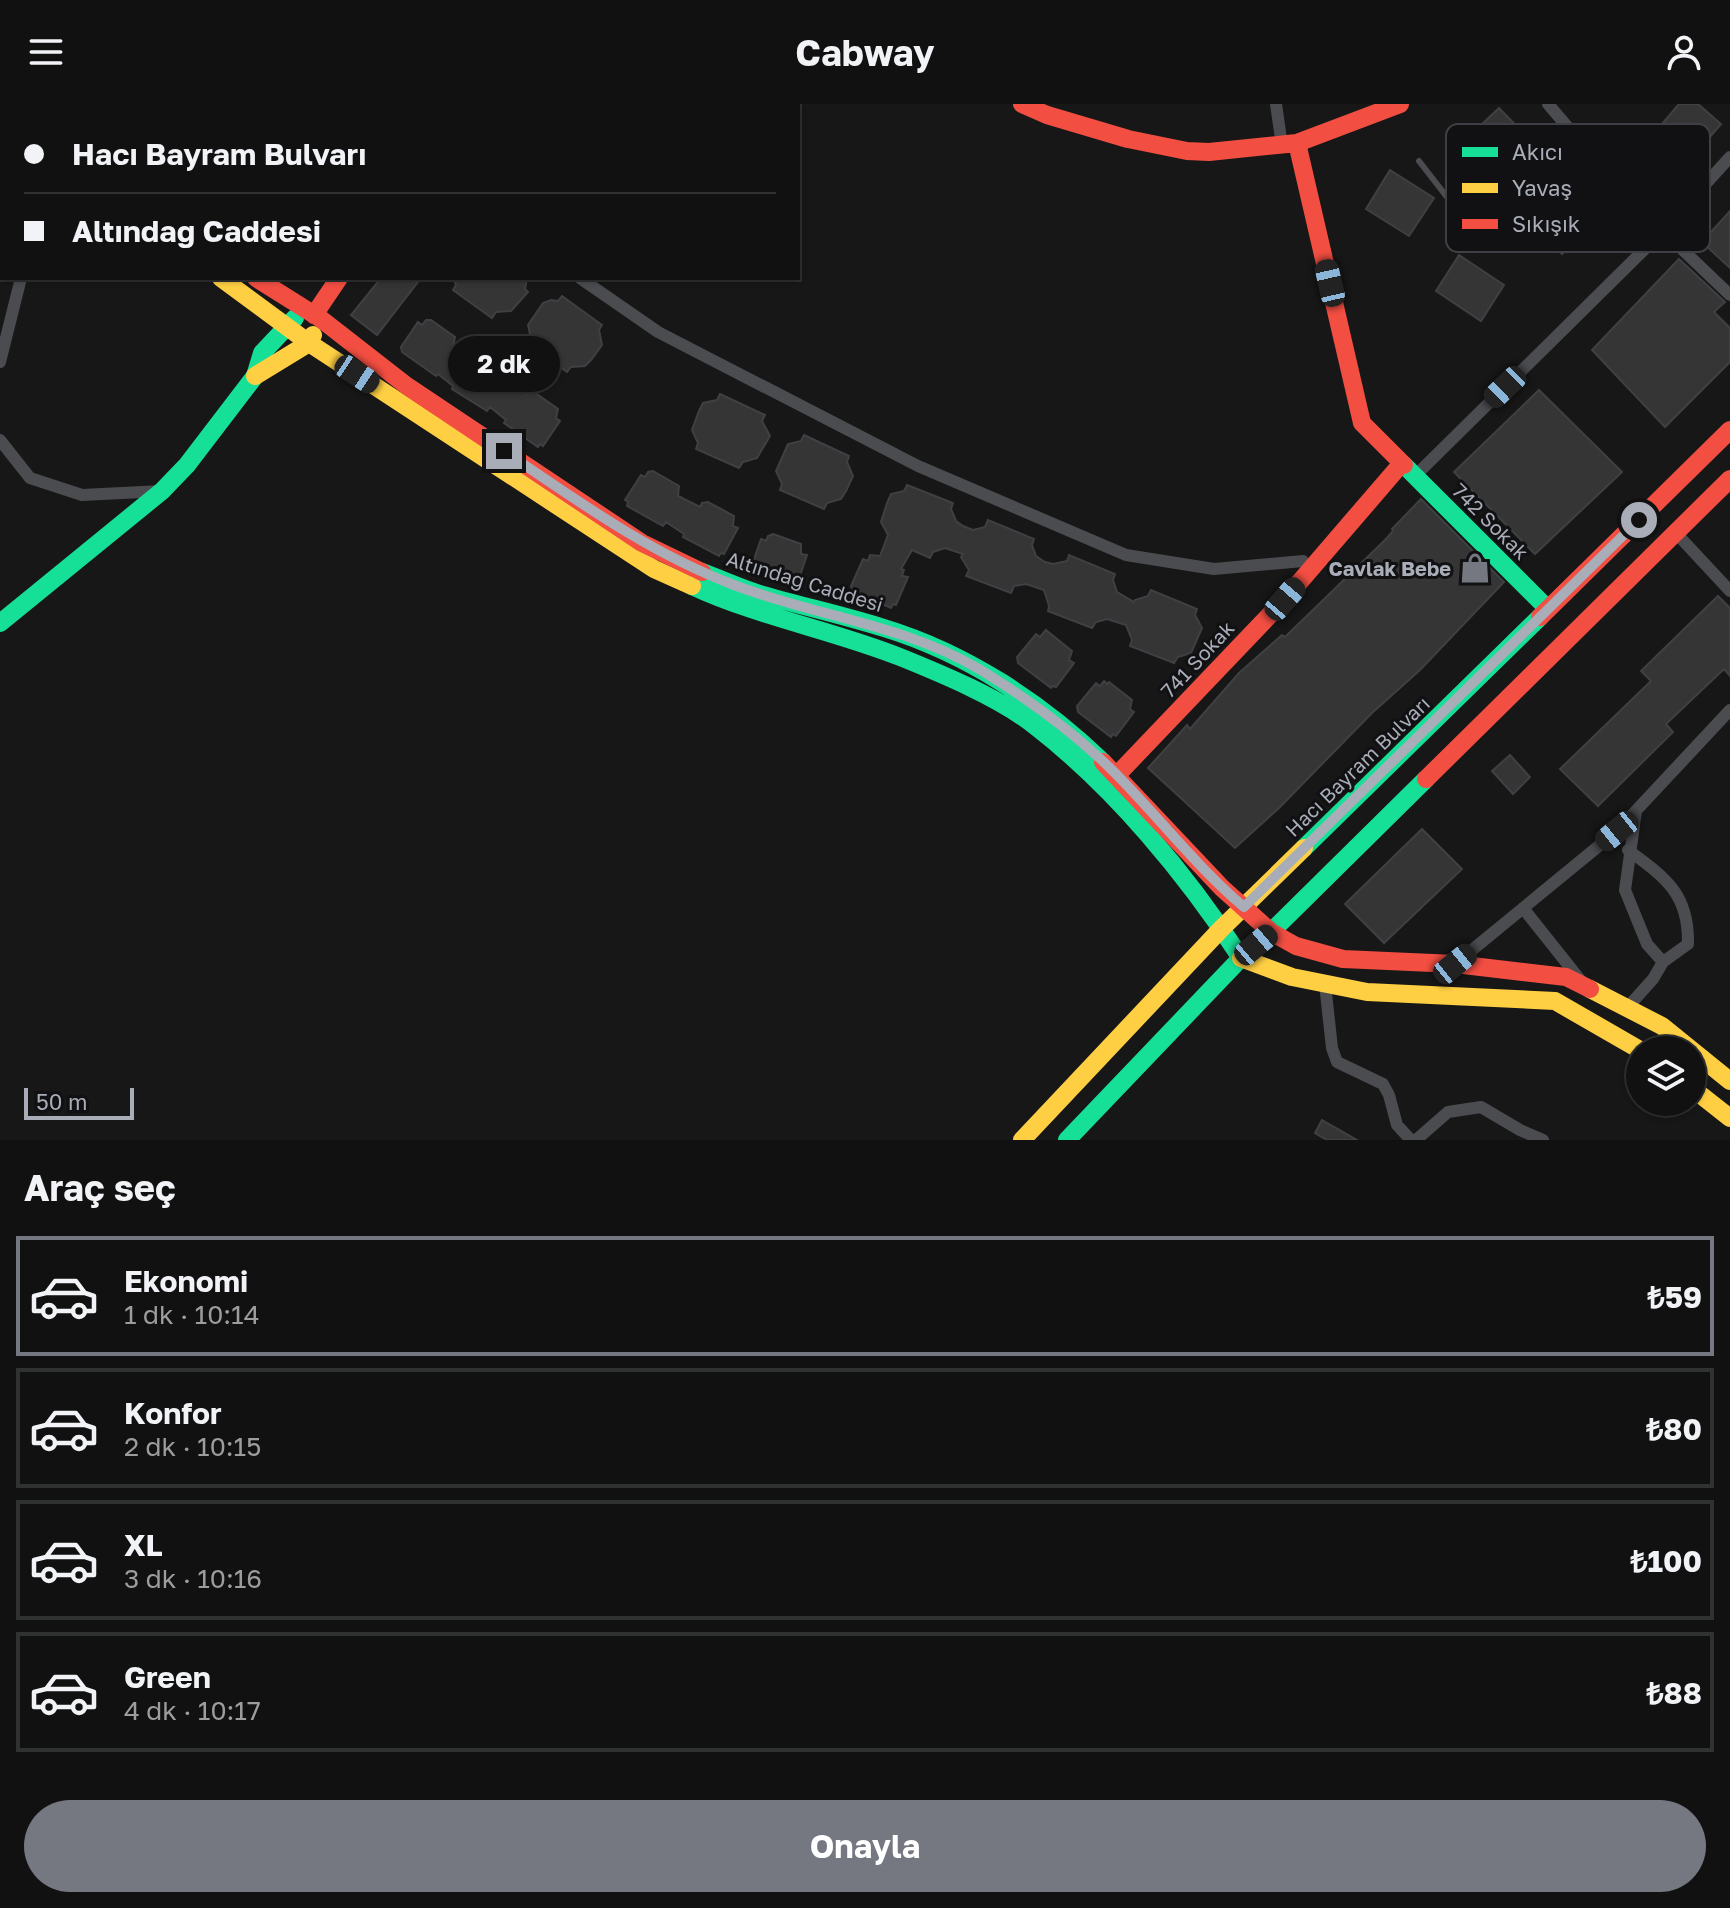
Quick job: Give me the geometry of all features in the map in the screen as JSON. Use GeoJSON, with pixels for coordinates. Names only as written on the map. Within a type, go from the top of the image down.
{"type":"FeatureCollection","features":[{"type":"Feature","properties":{"kind":"main road"},"geometry":{"type":"LineString","coordinates":[[1022,104],[1049,110],[1128,139],[1187,151],[1209,152],[1289,144],[1400,104]]}},
{"type":"Feature","properties":{"kind":"main road","name":"742 Sokak"},"geometry":{"type":"LineString","coordinates":[[1289,144],[1362,423],[1548,609]]}},
{"type":"Feature","properties":{"kind":"main road"},"geometry":{"type":"LineString","coordinates":[[224,280],[309,343],[654,569],[728,603],[898,656],[959,682],[1026,719],[1073,758],[1132,818],[1188,882],[1241,958],[1292,977],[1367,992],[1555,1001],[1626,1042]]}},
{"type":"Feature","properties":{"kind":"main road","name":"Altındağ Caddesi"},"geometry":{"type":"LineString","coordinates":[[259,280],[313,315],[407,386],[642,543],[732,584],[886,628],[958,658],[1055,719],[1117,775],[1206,873],[1271,932],[1296,946],[1343,959],[1455,964],[1566,977],[1662,1026],[1730,1081]]}},
{"type":"Feature","properties":{"kind":"main road"},"geometry":{"type":"LineString","coordinates":[[309,343],[313,315],[338,280]]}},
{"type":"Feature","properties":{"kind":"main road"},"geometry":{"type":"LineString","coordinates":[[0,623],[162,491],[187,465],[255,376],[262,353],[286,325],[313,315]]}},
{"type":"Feature","properties":{"kind":"main road"},"geometry":{"type":"LineString","coordinates":[[255,376],[309,343]]}},
{"type":"Feature","properties":{"kind":"main road","name":"Hacı Bayram Bulvarı"},"geometry":{"type":"LineString","coordinates":[[1022,1140],[1221,929],[1730,430]]}},
{"type":"Feature","properties":{"kind":"main road","name":"741 Sokak"},"geometry":{"type":"LineString","coordinates":[[1117,775],[1409,469]]}},
{"type":"Feature","properties":{"kind":"main road"},"geometry":{"type":"LineString","coordinates":[[1067,1140],[1241,958],[1271,932],[1730,479]]}},
{"type":"Feature","properties":{"kind":"main road"},"geometry":{"type":"LineString","coordinates":[[1706,1099],[1730,1118]]}},
{"type":"Feature","properties":{"kind":"street"},"geometry":{"type":"LineString","coordinates":[[1276,104],[1289,144]]}},
{"type":"Feature","properties":{"kind":"street"},"geometry":{"type":"LineString","coordinates":[[1548,104],[1565,124]]}},
{"type":"Feature","properties":{"kind":"street"},"geometry":{"type":"LineString","coordinates":[[1710,179],[1730,157]]}},
{"type":"Feature","properties":{"kind":"street"},"geometry":{"type":"LineString","coordinates":[[1409,469],[1641,252]]}},
{"type":"Feature","properties":{"kind":"street"},"geometry":{"type":"LineString","coordinates":[[1685,252],[1730,295]]}},
{"type":"Feature","properties":{"kind":"street"},"geometry":{"type":"LineString","coordinates":[[0,362],[20,280]]}},
{"type":"Feature","properties":{"kind":"street"},"geometry":{"type":"LineString","coordinates":[[583,280],[658,332],[918,466],[1126,555],[1214,569],[1303,561]]}},
{"type":"Feature","properties":{"kind":"street"},"geometry":{"type":"LineString","coordinates":[[0,440],[30,478],[82,495],[162,491]]}},
{"type":"Feature","properties":{"kind":"street"},"geometry":{"type":"LineString","coordinates":[[1676,533],[1730,591]]}},
{"type":"Feature","properties":{"kind":"street"},"geometry":{"type":"LineString","coordinates":[[1455,964],[1617,831],[1730,710]]}},
{"type":"Feature","properties":{"kind":"street"},"geometry":{"type":"LineString","coordinates":[[1636,811],[1628,850],[1625,890],[1647,944],[1663,962]]}},
{"type":"Feature","properties":{"kind":"street"},"geometry":{"type":"LineString","coordinates":[[1627,1008],[1653,979],[1663,962],[1688,944],[1689,920],[1681,897],[1652,868],[1628,850]]}},
{"type":"Feature","properties":{"kind":"street"},"geometry":{"type":"LineString","coordinates":[[1523,908],[1586,986]]}},
{"type":"Feature","properties":{"kind":"street"},"geometry":{"type":"LineString","coordinates":[[1325,984],[1332,1048],[1337,1062],[1383,1084],[1397,1125],[1413,1140],[1448,1112],[1481,1107],[1543,1140]]}},
{"type":"Feature","properties":{"kind":"lane"},"geometry":{"type":"LineString","coordinates":[[1419,161],[1446,196]]}},
{"type":"Feature","properties":{"kind":"building"},"geometry":{"type":"Polygon","coordinates":[[[1679,104],[1698,104],[1721,124],[1710,137],[1710,124],[1662,124],[1679,104]]]}},
{"type":"Feature","properties":{"kind":"building"},"geometry":{"type":"Polygon","coordinates":[[[1499,108],[1514,124],[1482,124],[1499,108]]]}},
{"type":"Feature","properties":{"kind":"building"},"geometry":{"type":"Polygon","coordinates":[[[1390,170],[1434,198],[1409,236],[1366,209],[1390,170]]]}},
{"type":"Feature","properties":{"kind":"building"},"geometry":{"type":"Polygon","coordinates":[[[1730,211],[1730,268],[1710,249],[1710,233],[1730,211]]]}},
{"type":"Feature","properties":{"kind":"building"},"geometry":{"type":"Polygon","coordinates":[[[1459,255],[1504,285],[1481,321],[1436,291],[1459,255]]]}},
{"type":"Feature","properties":{"kind":"building"},"geometry":{"type":"Polygon","coordinates":[[[1679,259],[1725,302],[1714,312],[1730,328],[1730,362],[1665,427],[1592,350],[1679,259]]]}},
{"type":"Feature","properties":{"kind":"building"},"geometry":{"type":"Polygon","coordinates":[[[379,280],[419,280],[377,335],[351,315],[379,280]]]}},
{"type":"Feature","properties":{"kind":"building"},"geometry":{"type":"Polygon","coordinates":[[[454,280],[527,280],[525,289],[528,292],[511,311],[496,312],[492,318],[453,290],[456,285],[454,280]]]}},
{"type":"Feature","properties":{"kind":"building"},"geometry":{"type":"Polygon","coordinates":[[[562,296],[602,325],[599,330],[602,345],[591,360],[585,366],[571,367],[567,372],[528,344],[531,339],[528,325],[543,303],[558,301],[562,296]]]}},
{"type":"Feature","properties":{"kind":"building"},"geometry":{"type":"Polygon","coordinates":[[[426,320],[431,320],[455,337],[453,347],[474,358],[480,356],[505,373],[503,382],[526,394],[534,392],[558,409],[556,418],[560,421],[543,446],[540,444],[538,447],[504,423],[506,420],[490,407],[487,411],[452,389],[453,386],[438,374],[436,376],[402,352],[401,347],[418,322],[422,325],[426,320]]]}},
{"type":"Feature","properties":{"kind":"building"},"geometry":{"type":"Polygon","coordinates":[[[1539,390],[1622,472],[1535,554],[1454,472],[1539,390]]]}},
{"type":"Feature","properties":{"kind":"building"},"geometry":{"type":"Polygon","coordinates":[[[720,394],[765,415],[762,421],[770,436],[757,458],[743,462],[739,468],[696,449],[698,443],[692,430],[699,411],[703,403],[717,400],[720,394]]]}},
{"type":"Feature","properties":{"kind":"building"},"geometry":{"type":"Polygon","coordinates":[[[804,435],[849,456],[847,462],[853,476],[846,491],[841,499],[827,503],[824,509],[780,490],[782,484],[776,471],[788,444],[801,441],[804,435]]]}},
{"type":"Feature","properties":{"kind":"building"},"geometry":{"type":"Polygon","coordinates":[[[653,471],[679,486],[678,496],[700,507],[708,502],[734,516],[733,526],[738,528],[724,554],[719,556],[683,537],[684,534],[666,522],[663,526],[627,506],[625,500],[641,475],[645,477],[653,471]]]}},
{"type":"Feature","properties":{"kind":"building"},"geometry":{"type":"Polygon","coordinates":[[[907,485],[953,503],[951,509],[956,521],[963,526],[973,530],[985,527],[988,520],[1034,539],[1032,545],[1036,556],[1045,562],[1067,561],[1069,555],[1115,574],[1113,580],[1117,592],[1134,602],[1148,596],[1151,590],[1197,609],[1195,615],[1202,628],[1191,653],[1178,657],[1174,663],[1130,646],[1132,640],[1126,625],[1107,619],[1096,622],[1092,628],[1048,611],[1044,590],[1026,584],[1014,586],[1011,593],[966,576],[969,570],[961,557],[963,554],[945,548],[933,552],[930,558],[912,550],[901,569],[904,570],[902,576],[908,577],[896,605],[893,604],[891,608],[853,591],[851,586],[863,559],[868,561],[870,555],[880,556],[888,535],[881,522],[891,494],[904,491],[907,485]]]}},
{"type":"Feature","properties":{"kind":"building"},"geometry":{"type":"Polygon","coordinates":[[[1421,499],[1504,582],[1420,670],[1235,848],[1148,768],[1187,725],[1190,729],[1239,673],[1282,635],[1285,637],[1385,540],[1421,499]]]}},
{"type":"Feature","properties":{"kind":"building"},"geometry":{"type":"Polygon","coordinates":[[[773,534],[801,544],[801,554],[807,555],[797,584],[792,586],[754,572],[751,568],[761,539],[766,541],[773,534]]]}},
{"type":"Feature","properties":{"kind":"building"},"geometry":{"type":"Polygon","coordinates":[[[1718,596],[1730,608],[1730,676],[1724,669],[1666,724],[1673,732],[1598,806],[1560,769],[1651,681],[1641,671],[1718,596]]]}},
{"type":"Feature","properties":{"kind":"building"},"geometry":{"type":"Polygon","coordinates":[[[1046,630],[1072,651],[1069,660],[1074,663],[1056,687],[1051,688],[1018,663],[1017,657],[1036,634],[1040,637],[1046,630]]]}},
{"type":"Feature","properties":{"kind":"building"},"geometry":{"type":"Polygon","coordinates":[[[1104,681],[1132,700],[1130,709],[1134,712],[1116,736],[1113,734],[1111,737],[1078,712],[1077,706],[1096,683],[1100,686],[1104,681]]]}},
{"type":"Feature","properties":{"kind":"building"},"geometry":{"type":"Polygon","coordinates":[[[1510,755],[1530,777],[1513,794],[1492,771],[1510,755]]]}},
{"type":"Feature","properties":{"kind":"building"},"geometry":{"type":"Polygon","coordinates":[[[1422,829],[1462,869],[1384,943],[1345,904],[1422,829]]]}},
{"type":"Feature","properties":{"kind":"building"},"geometry":{"type":"Polygon","coordinates":[[[1322,1120],[1357,1140],[1327,1140],[1315,1133],[1322,1120]]]}},
{"type":"Feature","properties":{"kind":"traffic: fast"},"geometry":{"type":"LineString","coordinates":[[0,623],[162,491],[187,465],[255,376],[262,353],[295,318]]}},
{"type":"Feature","properties":{"kind":"traffic: fast"},"geometry":{"type":"LineString","coordinates":[[1404,465],[1548,609]]}},
{"type":"Feature","properties":{"kind":"traffic: fast"},"geometry":{"type":"LineString","coordinates":[[702,572],[760,594],[884,628],[944,651],[1029,700],[1103,762]]}},
{"type":"Feature","properties":{"kind":"traffic: fast"},"geometry":{"type":"LineString","coordinates":[[692,586],[743,606],[900,657],[970,687],[1021,716],[1065,750],[1121,805],[1173,864],[1241,958]]}},
{"type":"Feature","properties":{"kind":"traffic: fast"},"geometry":{"type":"LineString","coordinates":[[1304,848],[1540,617]]}},
{"type":"Feature","properties":{"kind":"traffic: fast"},"geometry":{"type":"LineString","coordinates":[[1067,1140],[1241,958],[1426,779]]}},
{"type":"Feature","properties":{"kind":"traffic: slow"},"geometry":{"type":"LineString","coordinates":[[224,280],[309,343],[654,569],[692,586]]}},
{"type":"Feature","properties":{"kind":"traffic: slow"},"geometry":{"type":"LineString","coordinates":[[255,376],[309,343],[313,335]]}},
{"type":"Feature","properties":{"kind":"traffic: slow"},"geometry":{"type":"LineString","coordinates":[[1022,1140],[1221,929],[1304,848]]}},
{"type":"Feature","properties":{"kind":"traffic: slow"},"geometry":{"type":"LineString","coordinates":[[1241,958],[1292,977],[1367,992],[1555,1001],[1626,1042]]}},
{"type":"Feature","properties":{"kind":"traffic: slow"},"geometry":{"type":"LineString","coordinates":[[1590,989],[1662,1026],[1730,1081]]}},
{"type":"Feature","properties":{"kind":"traffic: slow"},"geometry":{"type":"LineString","coordinates":[[1706,1099],[1730,1118]]}},
{"type":"Feature","properties":{"kind":"traffic: jam"},"geometry":{"type":"LineString","coordinates":[[1022,104],[1047,115],[1128,139],[1187,151],[1209,152],[1297,143],[1400,104]]}},
{"type":"Feature","properties":{"kind":"traffic: jam"},"geometry":{"type":"LineString","coordinates":[[1297,143],[1362,423],[1404,465]]}},
{"type":"Feature","properties":{"kind":"traffic: jam"},"geometry":{"type":"LineString","coordinates":[[259,280],[321,319],[407,386],[642,543],[702,572]]}},
{"type":"Feature","properties":{"kind":"traffic: jam"},"geometry":{"type":"LineString","coordinates":[[314,315],[338,280]]}},
{"type":"Feature","properties":{"kind":"traffic: jam"},"geometry":{"type":"LineString","coordinates":[[1540,617],[1730,430]]}},
{"type":"Feature","properties":{"kind":"traffic: jam"},"geometry":{"type":"LineString","coordinates":[[1117,775],[1285,599],[1402,463]]}},
{"type":"Feature","properties":{"kind":"traffic: jam"},"geometry":{"type":"LineString","coordinates":[[1426,779],[1730,479]]}},
{"type":"Feature","properties":{"kind":"traffic: jam"},"geometry":{"type":"LineString","coordinates":[[1103,762],[1222,888],[1271,932],[1296,946],[1343,959],[1455,964],[1566,977],[1590,989]]}},
{"type":"Feature","properties":{"kind":"place","name":"Cavlak Bebe"},"geometry":{"type":"Point","coordinates":[1475,568]}},
{"type":"Feature","properties":{"kind":"route"},"geometry":{"type":"LineString","coordinates":[[504,451],[598,515],[669,557],[757,593],[886,628],[977,668],[1034,704],[1075,735],[1117,775],[1206,873],[1244,907],[1639,520]]}}]}
